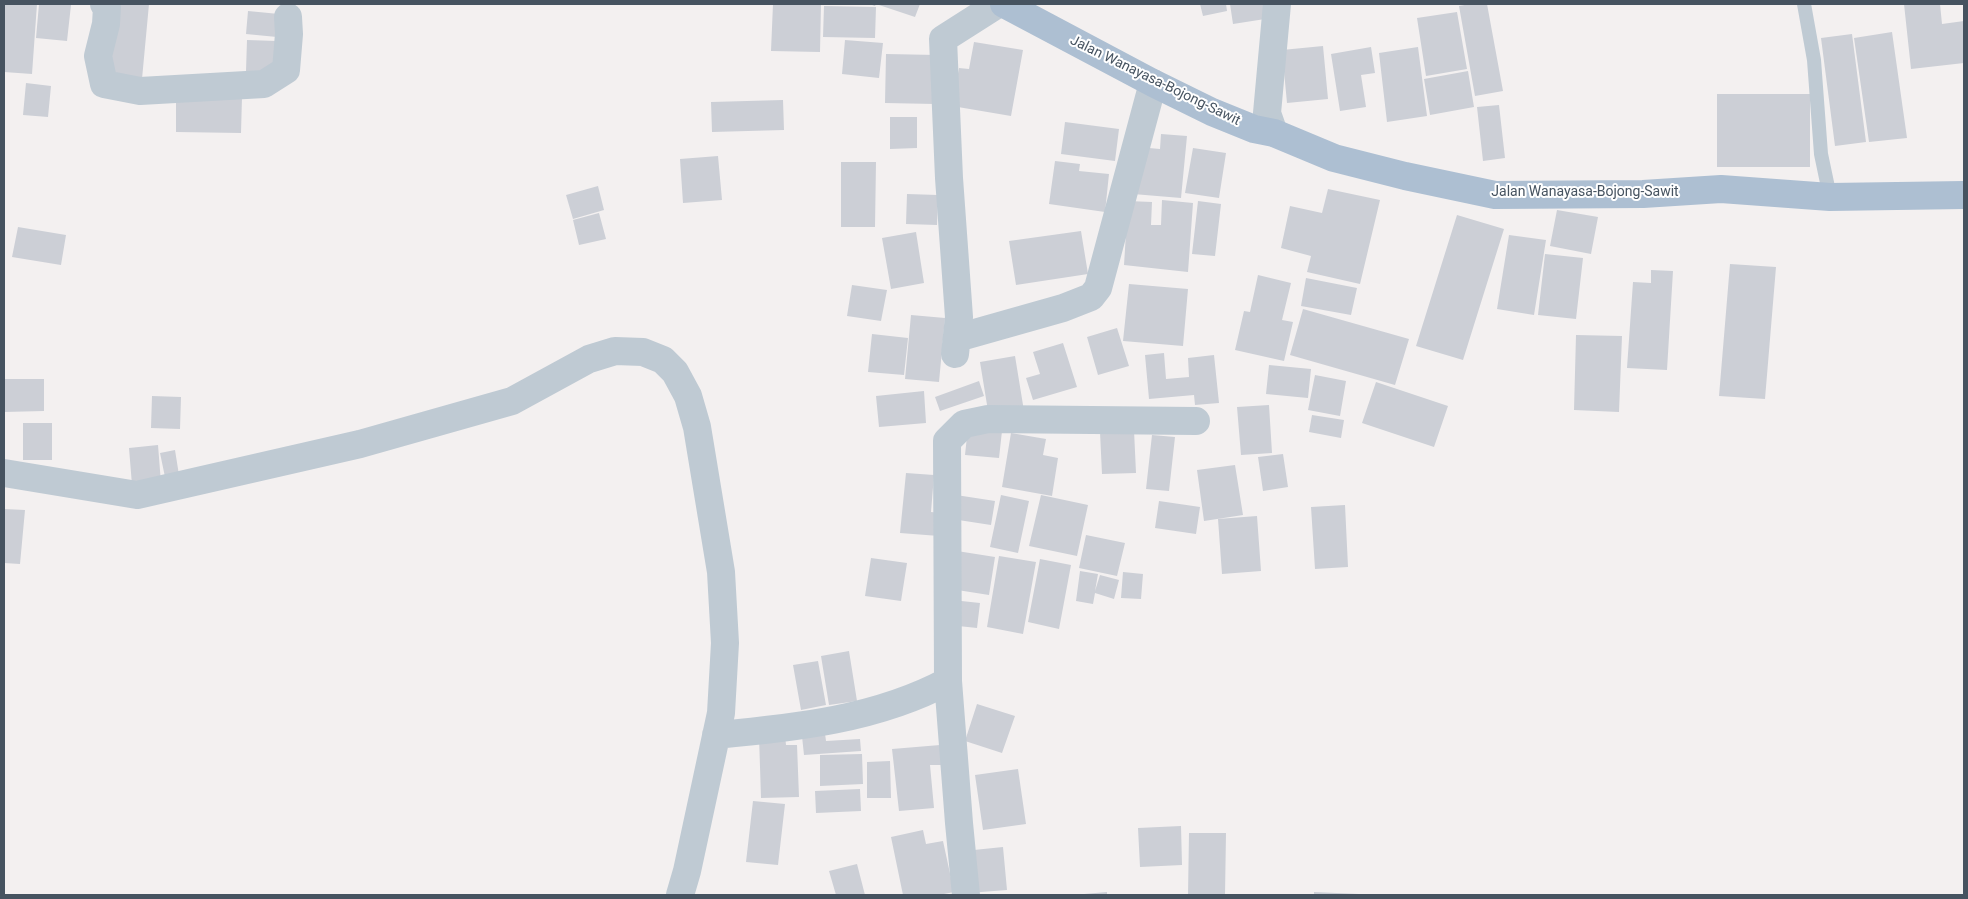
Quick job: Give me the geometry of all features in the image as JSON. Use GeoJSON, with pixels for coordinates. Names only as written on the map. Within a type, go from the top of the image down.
{"type":"FeatureCollection","features":[{"type":"Feature","properties":{"kind":"main road","name":"Jalan Wanayasa-Bojong-Sawit"},"geometry":{"type":"LineString","coordinates":[[1004,4],[1153,83],[1212,112],[1254,129],[1274,134],[1334,158],[1405,176],[1495,195],[1642,194],[1721,188],[1830,197],[1964,195]]}},
{"type":"Feature","properties":{"kind":"street"},"geometry":{"type":"LineString","coordinates":[[104,4],[107,7],[106,24],[98,56],[104,84],[140,91],[264,84],[286,70],[289,34],[288,17]]}},
{"type":"Feature","properties":{"kind":"street"},"geometry":{"type":"LineString","coordinates":[[998,4],[943,39],[949,178],[958,316],[956,346],[1092,297],[1098,288],[1153,83]]}},
{"type":"Feature","properties":{"kind":"street"},"geometry":{"type":"LineString","coordinates":[[1274,134],[1267,113],[1277,4]]}},
{"type":"Feature","properties":{"kind":"street"},"geometry":{"type":"LineString","coordinates":[[4,473],[138,494],[360,444],[449,420],[512,401],[589,359],[615,351],[643,352],[663,360],[675,372],[688,396],[697,427],[721,581],[725,643],[721,713],[680,895]]}},
{"type":"Feature","properties":{"kind":"street"},"geometry":{"type":"LineString","coordinates":[[966,895],[948,681],[948,441],[964,424],[988,419],[1196,421]]}},
{"type":"Feature","properties":{"kind":"street"},"geometry":{"type":"LineString","coordinates":[[716,735],[780,729],[874,710],[933,690],[948,681]]}},
{"type":"Feature","properties":{"kind":"lane"},"geometry":{"type":"LineString","coordinates":[[1804,4],[1814,60],[1821,154],[1830,197]]}},
{"type":"Feature","properties":{"kind":"building"},"geometry":{"type":"Polygon","coordinates":[[[4,4],[37,4],[32,74],[4,72],[4,4]]]}},
{"type":"Feature","properties":{"kind":"building"},"geometry":{"type":"Polygon","coordinates":[[[39,4],[71,5],[67,41],[36,38],[39,4]]]}},
{"type":"Feature","properties":{"kind":"building"},"geometry":{"type":"Polygon","coordinates":[[[116,4],[149,4],[142,79],[109,76],[116,4]]]}},
{"type":"Feature","properties":{"kind":"building"},"geometry":{"type":"Polygon","coordinates":[[[773,4],[821,4],[820,52],[771,51],[773,4]]]}},
{"type":"Feature","properties":{"kind":"building"},"geometry":{"type":"Polygon","coordinates":[[[876,4],[920,4],[915,17],[876,4]]]}},
{"type":"Feature","properties":{"kind":"building"},"geometry":{"type":"Polygon","coordinates":[[[1200,4],[1226,4],[1227,11],[1203,16],[1200,4]]]}},
{"type":"Feature","properties":{"kind":"building"},"geometry":{"type":"Polygon","coordinates":[[[1230,4],[1263,4],[1265,19],[1233,24],[1230,4]]]}},
{"type":"Feature","properties":{"kind":"building"},"geometry":{"type":"Polygon","coordinates":[[[1487,4],[1503,91],[1475,96],[1459,6],[1487,4]]]}},
{"type":"Feature","properties":{"kind":"building"},"geometry":{"type":"Polygon","coordinates":[[[1904,4],[1940,4],[1942,24],[1964,21],[1964,63],[1911,69],[1904,4]]]}},
{"type":"Feature","properties":{"kind":"building"},"geometry":{"type":"Polygon","coordinates":[[[824,6],[876,7],[875,38],[823,37],[824,6]]]}},
{"type":"Feature","properties":{"kind":"building"},"geometry":{"type":"Polygon","coordinates":[[[248,11],[279,14],[277,37],[246,34],[248,11]]]}},
{"type":"Feature","properties":{"kind":"building"},"geometry":{"type":"Polygon","coordinates":[[[1457,12],[1467,69],[1426,76],[1417,18],[1457,12]]]}},
{"type":"Feature","properties":{"kind":"building"},"geometry":{"type":"Polygon","coordinates":[[[1892,32],[1907,138],[1869,142],[1854,38],[1892,32]]]}},
{"type":"Feature","properties":{"kind":"building"},"geometry":{"type":"Polygon","coordinates":[[[1852,34],[1866,142],[1835,146],[1821,38],[1852,34]]]}},
{"type":"Feature","properties":{"kind":"building"},"geometry":{"type":"Polygon","coordinates":[[[247,40],[277,41],[276,72],[246,71],[247,40]]]}},
{"type":"Feature","properties":{"kind":"building"},"geometry":{"type":"Polygon","coordinates":[[[845,40],[883,43],[879,78],[842,74],[845,40]]]}},
{"type":"Feature","properties":{"kind":"building"},"geometry":{"type":"Polygon","coordinates":[[[974,42],[1023,50],[1011,116],[952,106],[959,68],[969,69],[974,42]]]}},
{"type":"Feature","properties":{"kind":"building"},"geometry":{"type":"Polygon","coordinates":[[[1323,46],[1328,99],[1287,103],[1282,50],[1323,46]]]}},
{"type":"Feature","properties":{"kind":"building"},"geometry":{"type":"Polygon","coordinates":[[[1371,47],[1375,73],[1361,75],[1366,107],[1340,111],[1331,54],[1371,47]]]}},
{"type":"Feature","properties":{"kind":"building"},"geometry":{"type":"Polygon","coordinates":[[[1418,47],[1427,116],[1387,122],[1379,53],[1418,47]]]}},
{"type":"Feature","properties":{"kind":"building"},"geometry":{"type":"Polygon","coordinates":[[[886,54],[937,55],[935,104],[885,103],[886,54]]]}},
{"type":"Feature","properties":{"kind":"building"},"geometry":{"type":"Polygon","coordinates":[[[1468,71],[1474,107],[1430,115],[1424,79],[1468,71]]]}},
{"type":"Feature","properties":{"kind":"building"},"geometry":{"type":"Polygon","coordinates":[[[26,83],[51,86],[48,117],[23,115],[26,83]]]}},
{"type":"Feature","properties":{"kind":"building"},"geometry":{"type":"Polygon","coordinates":[[[1717,94],[1810,94],[1810,167],[1717,167],[1717,94]]]}},
{"type":"Feature","properties":{"kind":"building"},"geometry":{"type":"Polygon","coordinates":[[[176,96],[242,97],[241,133],[176,132],[176,96]]]}},
{"type":"Feature","properties":{"kind":"building"},"geometry":{"type":"Polygon","coordinates":[[[783,100],[784,130],[712,132],[711,102],[783,100]]]}},
{"type":"Feature","properties":{"kind":"building"},"geometry":{"type":"Polygon","coordinates":[[[1499,105],[1505,158],[1483,161],[1477,107],[1499,105]]]}},
{"type":"Feature","properties":{"kind":"building"},"geometry":{"type":"Polygon","coordinates":[[[890,117],[917,117],[917,148],[890,149],[890,117]]]}},
{"type":"Feature","properties":{"kind":"building"},"geometry":{"type":"Polygon","coordinates":[[[1065,122],[1119,129],[1115,161],[1061,154],[1065,122]]]}},
{"type":"Feature","properties":{"kind":"building"},"geometry":{"type":"Polygon","coordinates":[[[1161,134],[1187,136],[1181,198],[1133,194],[1138,147],[1160,149],[1161,134]]]}},
{"type":"Feature","properties":{"kind":"building"},"geometry":{"type":"Polygon","coordinates":[[[1193,148],[1226,153],[1219,198],[1185,193],[1193,148]]]}},
{"type":"Feature","properties":{"kind":"building"},"geometry":{"type":"Polygon","coordinates":[[[718,156],[722,200],[683,203],[680,159],[718,156]]]}},
{"type":"Feature","properties":{"kind":"building"},"geometry":{"type":"Polygon","coordinates":[[[1055,161],[1080,164],[1079,171],[1109,174],[1105,212],[1049,204],[1055,161]]]}},
{"type":"Feature","properties":{"kind":"building"},"geometry":{"type":"Polygon","coordinates":[[[841,162],[876,162],[875,227],[841,227],[841,162]]]}},
{"type":"Feature","properties":{"kind":"building"},"geometry":{"type":"Polygon","coordinates":[[[598,186],[604,210],[573,219],[566,195],[598,186]]]}},
{"type":"Feature","properties":{"kind":"building"},"geometry":{"type":"Polygon","coordinates":[[[1328,189],[1380,200],[1360,284],[1307,272],[1311,256],[1281,248],[1290,206],[1322,213],[1328,189]]]}},
{"type":"Feature","properties":{"kind":"building"},"geometry":{"type":"Polygon","coordinates":[[[907,194],[938,195],[937,225],[906,224],[907,194]]]}},
{"type":"Feature","properties":{"kind":"building"},"geometry":{"type":"Polygon","coordinates":[[[1162,200],[1193,203],[1188,272],[1124,265],[1128,201],[1152,202],[1151,225],[1161,225],[1162,200]]]}},
{"type":"Feature","properties":{"kind":"building"},"geometry":{"type":"Polygon","coordinates":[[[1198,201],[1221,204],[1215,256],[1192,254],[1198,201]]]}},
{"type":"Feature","properties":{"kind":"building"},"geometry":{"type":"Polygon","coordinates":[[[1557,210],[1598,217],[1591,254],[1550,246],[1557,210]]]}},
{"type":"Feature","properties":{"kind":"building"},"geometry":{"type":"Polygon","coordinates":[[[599,213],[606,239],[579,245],[573,220],[599,213]]]}},
{"type":"Feature","properties":{"kind":"building"},"geometry":{"type":"Polygon","coordinates":[[[1457,215],[1504,229],[1463,360],[1416,346],[1457,215]]]}},
{"type":"Feature","properties":{"kind":"building"},"geometry":{"type":"Polygon","coordinates":[[[18,227],[66,235],[61,265],[12,257],[18,227]]]}},
{"type":"Feature","properties":{"kind":"building"},"geometry":{"type":"Polygon","coordinates":[[[1081,231],[1088,274],[1016,285],[1009,241],[1081,231]]]}},
{"type":"Feature","properties":{"kind":"building"},"geometry":{"type":"Polygon","coordinates":[[[916,232],[924,283],[891,289],[882,238],[916,232]]]}},
{"type":"Feature","properties":{"kind":"building"},"geometry":{"type":"Polygon","coordinates":[[[1509,235],[1546,240],[1534,315],[1497,309],[1509,235]]]}},
{"type":"Feature","properties":{"kind":"building"},"geometry":{"type":"Polygon","coordinates":[[[1545,254],[1583,258],[1576,319],[1538,315],[1545,254]]]}},
{"type":"Feature","properties":{"kind":"building"},"geometry":{"type":"Polygon","coordinates":[[[1730,264],[1776,267],[1765,399],[1719,396],[1730,264]]]}},
{"type":"Feature","properties":{"kind":"building"},"geometry":{"type":"Polygon","coordinates":[[[1651,270],[1673,271],[1667,370],[1627,368],[1633,282],[1651,283],[1651,270]]]}},
{"type":"Feature","properties":{"kind":"building"},"geometry":{"type":"Polygon","coordinates":[[[1258,275],[1291,283],[1282,320],[1293,322],[1284,361],[1235,350],[1244,311],[1250,312],[1258,275]]]}},
{"type":"Feature","properties":{"kind":"building"},"geometry":{"type":"Polygon","coordinates":[[[1306,278],[1357,288],[1351,315],[1301,306],[1306,278]]]}},
{"type":"Feature","properties":{"kind":"building"},"geometry":{"type":"Polygon","coordinates":[[[1129,284],[1188,289],[1183,346],[1123,341],[1129,284]]]}},
{"type":"Feature","properties":{"kind":"building"},"geometry":{"type":"Polygon","coordinates":[[[852,285],[887,290],[881,321],[847,316],[852,285]]]}},
{"type":"Feature","properties":{"kind":"building"},"geometry":{"type":"Polygon","coordinates":[[[1303,309],[1409,339],[1395,385],[1290,355],[1303,309]]]}},
{"type":"Feature","properties":{"kind":"building"},"geometry":{"type":"Polygon","coordinates":[[[911,315],[945,318],[939,382],[905,379],[911,315]]]}},
{"type":"Feature","properties":{"kind":"building"},"geometry":{"type":"Polygon","coordinates":[[[1117,328],[1129,366],[1098,375],[1087,337],[1117,328]]]}},
{"type":"Feature","properties":{"kind":"building"},"geometry":{"type":"Polygon","coordinates":[[[872,334],[908,338],[904,375],[868,372],[872,334]]]}},
{"type":"Feature","properties":{"kind":"building"},"geometry":{"type":"Polygon","coordinates":[[[1576,335],[1622,336],[1619,412],[1574,410],[1576,335]]]}},
{"type":"Feature","properties":{"kind":"building"},"geometry":{"type":"Polygon","coordinates":[[[1063,343],[1077,387],[1033,400],[1026,378],[1040,374],[1033,352],[1063,343]]]}},
{"type":"Feature","properties":{"kind":"building"},"geometry":{"type":"Polygon","coordinates":[[[1164,353],[1166,379],[1189,377],[1188,358],[1214,355],[1219,403],[1195,405],[1194,395],[1149,399],[1145,355],[1164,353]]]}},
{"type":"Feature","properties":{"kind":"building"},"geometry":{"type":"Polygon","coordinates":[[[1015,356],[1024,411],[989,417],[980,362],[1015,356]]]}},
{"type":"Feature","properties":{"kind":"building"},"geometry":{"type":"Polygon","coordinates":[[[1269,365],[1311,369],[1308,398],[1266,394],[1269,365]]]}},
{"type":"Feature","properties":{"kind":"building"},"geometry":{"type":"Polygon","coordinates":[[[1315,375],[1346,381],[1340,416],[1308,410],[1315,375]]]}},
{"type":"Feature","properties":{"kind":"building"},"geometry":{"type":"Polygon","coordinates":[[[4,379],[44,379],[44,411],[4,412],[4,379]]]}},
{"type":"Feature","properties":{"kind":"building"},"geometry":{"type":"Polygon","coordinates":[[[979,381],[984,396],[940,411],[935,397],[979,381]]]}},
{"type":"Feature","properties":{"kind":"building"},"geometry":{"type":"Polygon","coordinates":[[[1376,382],[1448,406],[1434,447],[1362,423],[1376,382]]]}},
{"type":"Feature","properties":{"kind":"building"},"geometry":{"type":"Polygon","coordinates":[[[924,391],[926,423],[879,427],[876,396],[924,391]]]}},
{"type":"Feature","properties":{"kind":"building"},"geometry":{"type":"Polygon","coordinates":[[[152,396],[181,397],[180,429],[151,428],[152,396]]]}},
{"type":"Feature","properties":{"kind":"building"},"geometry":{"type":"Polygon","coordinates":[[[1269,405],[1272,453],[1241,455],[1237,407],[1269,405]]]}},
{"type":"Feature","properties":{"kind":"building"},"geometry":{"type":"Polygon","coordinates":[[[1312,415],[1344,420],[1341,438],[1309,432],[1312,415]]]}},
{"type":"Feature","properties":{"kind":"building"},"geometry":{"type":"Polygon","coordinates":[[[23,423],[52,423],[52,460],[23,460],[23,423]]]}},
{"type":"Feature","properties":{"kind":"building"},"geometry":{"type":"Polygon","coordinates":[[[968,427],[1002,431],[999,458],[965,455],[968,427]]]}},
{"type":"Feature","properties":{"kind":"building"},"geometry":{"type":"Polygon","coordinates":[[[1134,430],[1136,473],[1102,474],[1100,432],[1134,430]]]}},
{"type":"Feature","properties":{"kind":"building"},"geometry":{"type":"Polygon","coordinates":[[[1011,433],[1046,439],[1043,455],[1058,458],[1052,496],[1002,487],[1011,433]]]}},
{"type":"Feature","properties":{"kind":"building"},"geometry":{"type":"Polygon","coordinates":[[[1152,435],[1175,437],[1169,491],[1146,489],[1152,435]]]}},
{"type":"Feature","properties":{"kind":"building"},"geometry":{"type":"Polygon","coordinates":[[[158,445],[161,483],[132,485],[129,448],[158,445]]]}},
{"type":"Feature","properties":{"kind":"building"},"geometry":{"type":"Polygon","coordinates":[[[175,450],[179,475],[165,477],[160,453],[175,450]]]}},
{"type":"Feature","properties":{"kind":"building"},"geometry":{"type":"Polygon","coordinates":[[[1283,454],[1288,487],[1263,491],[1258,457],[1283,454]]]}},
{"type":"Feature","properties":{"kind":"building"},"geometry":{"type":"Polygon","coordinates":[[[1235,465],[1243,515],[1204,521],[1197,470],[1235,465]]]}},
{"type":"Feature","properties":{"kind":"building"},"geometry":{"type":"Polygon","coordinates":[[[906,473],[934,475],[931,512],[941,513],[939,536],[900,533],[906,473]]]}},
{"type":"Feature","properties":{"kind":"building"},"geometry":{"type":"Polygon","coordinates":[[[956,495],[995,501],[991,525],[952,519],[956,495]]]}},
{"type":"Feature","properties":{"kind":"building"},"geometry":{"type":"Polygon","coordinates":[[[1001,495],[1029,501],[1018,553],[990,547],[1001,495]]]}},
{"type":"Feature","properties":{"kind":"building"},"geometry":{"type":"Polygon","coordinates":[[[1041,495],[1088,505],[1077,556],[1029,546],[1041,495]]]}},
{"type":"Feature","properties":{"kind":"building"},"geometry":{"type":"Polygon","coordinates":[[[1159,501],[1200,507],[1196,534],[1155,528],[1159,501]]]}},
{"type":"Feature","properties":{"kind":"building"},"geometry":{"type":"Polygon","coordinates":[[[1345,505],[1348,567],[1315,569],[1311,507],[1345,505]]]}},
{"type":"Feature","properties":{"kind":"building"},"geometry":{"type":"Polygon","coordinates":[[[4,509],[25,510],[20,564],[4,563],[4,509]]]}},
{"type":"Feature","properties":{"kind":"building"},"geometry":{"type":"Polygon","coordinates":[[[1257,516],[1261,571],[1222,574],[1218,519],[1257,516]]]}},
{"type":"Feature","properties":{"kind":"building"},"geometry":{"type":"Polygon","coordinates":[[[1086,535],[1125,543],[1117,576],[1079,568],[1086,535]]]}},
{"type":"Feature","properties":{"kind":"building"},"geometry":{"type":"Polygon","coordinates":[[[957,551],[995,557],[989,595],[951,589],[957,551]]]}},
{"type":"Feature","properties":{"kind":"building"},"geometry":{"type":"Polygon","coordinates":[[[999,556],[1036,562],[1023,634],[987,627],[999,556]]]}},
{"type":"Feature","properties":{"kind":"building"},"geometry":{"type":"Polygon","coordinates":[[[871,558],[907,563],[901,601],[865,596],[871,558]]]}},
{"type":"Feature","properties":{"kind":"building"},"geometry":{"type":"Polygon","coordinates":[[[1040,559],[1071,565],[1059,629],[1028,622],[1040,559]]]}},
{"type":"Feature","properties":{"kind":"building"},"geometry":{"type":"Polygon","coordinates":[[[1080,571],[1098,574],[1095,591],[1100,575],[1119,580],[1114,599],[1095,593],[1093,604],[1076,601],[1080,571]]]}},
{"type":"Feature","properties":{"kind":"building"},"geometry":{"type":"Polygon","coordinates":[[[1123,572],[1143,574],[1141,599],[1121,598],[1123,572]]]}},
{"type":"Feature","properties":{"kind":"building"},"geometry":{"type":"Polygon","coordinates":[[[952,600],[980,603],[977,628],[949,625],[952,600]]]}},
{"type":"Feature","properties":{"kind":"building"},"geometry":{"type":"Polygon","coordinates":[[[849,651],[857,701],[829,705],[821,656],[849,651]]]}},
{"type":"Feature","properties":{"kind":"building"},"geometry":{"type":"Polygon","coordinates":[[[818,661],[826,705],[801,710],[793,665],[818,661]]]}},
{"type":"Feature","properties":{"kind":"building"},"geometry":{"type":"Polygon","coordinates":[[[977,704],[1015,716],[1002,753],[965,741],[977,704]]]}},
{"type":"Feature","properties":{"kind":"building"},"geometry":{"type":"Polygon","coordinates":[[[824,726],[826,741],[860,739],[861,751],[804,755],[801,727],[824,726]]]}},
{"type":"Feature","properties":{"kind":"building"},"geometry":{"type":"Polygon","coordinates":[[[785,735],[786,745],[797,745],[799,797],[761,798],[759,736],[785,735]]]}},
{"type":"Feature","properties":{"kind":"building"},"geometry":{"type":"Polygon","coordinates":[[[940,745],[942,765],[930,765],[934,808],[899,811],[892,749],[940,745]]]}},
{"type":"Feature","properties":{"kind":"building"},"geometry":{"type":"Polygon","coordinates":[[[862,754],[863,784],[820,786],[820,755],[862,754]]]}},
{"type":"Feature","properties":{"kind":"building"},"geometry":{"type":"Polygon","coordinates":[[[890,761],[891,798],[867,798],[867,762],[890,761]]]}},
{"type":"Feature","properties":{"kind":"building"},"geometry":{"type":"Polygon","coordinates":[[[1018,769],[1026,824],[983,830],[975,775],[1018,769]]]}},
{"type":"Feature","properties":{"kind":"building"},"geometry":{"type":"Polygon","coordinates":[[[860,789],[861,811],[816,813],[815,791],[860,789]]]}},
{"type":"Feature","properties":{"kind":"building"},"geometry":{"type":"Polygon","coordinates":[[[753,801],[785,804],[778,865],[746,862],[753,801]]]}},
{"type":"Feature","properties":{"kind":"building"},"geometry":{"type":"Polygon","coordinates":[[[1181,826],[1182,865],[1140,867],[1138,828],[1181,826]]]}},
{"type":"Feature","properties":{"kind":"building"},"geometry":{"type":"Polygon","coordinates":[[[923,830],[926,844],[943,841],[954,892],[939,895],[903,895],[891,837],[923,830]]]}},
{"type":"Feature","properties":{"kind":"building"},"geometry":{"type":"Polygon","coordinates":[[[1189,833],[1226,833],[1225,895],[1188,895],[1189,833]]]}},
{"type":"Feature","properties":{"kind":"building"},"geometry":{"type":"Polygon","coordinates":[[[1003,847],[1007,890],[968,893],[964,851],[1003,847]]]}},
{"type":"Feature","properties":{"kind":"building"},"geometry":{"type":"Polygon","coordinates":[[[857,864],[865,895],[836,895],[829,871],[857,864]]]}},
{"type":"Feature","properties":{"kind":"building"},"geometry":{"type":"Polygon","coordinates":[[[1107,892],[1107,895],[1084,895],[1084,894],[1107,892]]]}},
{"type":"Feature","properties":{"kind":"building"},"geometry":{"type":"Polygon","coordinates":[[[1314,892],[1359,894],[1314,895],[1314,892]]]}}]}
